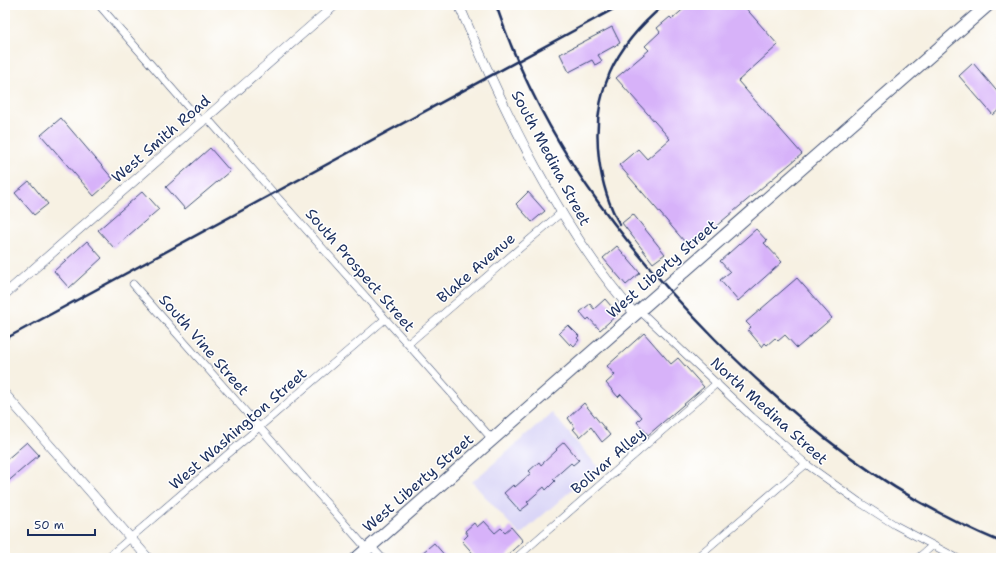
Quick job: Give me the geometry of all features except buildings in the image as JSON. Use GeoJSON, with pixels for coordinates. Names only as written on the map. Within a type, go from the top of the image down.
{"type":"FeatureCollection","features":[{"type":"Feature","properties":{"kind":"highway","name":"West Liberty Street"},"geometry":{"type":"LineString","coordinates":[[357,558],[988,5]]}},
{"type":"Feature","properties":{"kind":"street","name":"South Prospect Street"},"geometry":{"type":"LineString","coordinates":[[99,5],[408,344],[492,439]]}},
{"type":"Feature","properties":{"kind":"street","name":"West Smith Road"},"geometry":{"type":"LineString","coordinates":[[5,294],[335,5]]}},
{"type":"Feature","properties":{"kind":"street","name":"South Medina Street"},"geometry":{"type":"LineString","coordinates":[[459,5],[514,122],[562,212],[610,286],[637,312]]}},
{"type":"Feature","properties":{"kind":"street","name":"Blake Avenue"},"geometry":{"type":"LineString","coordinates":[[408,344],[562,212]]}},
{"type":"Feature","properties":{"kind":"street","name":"South Vine Street"},"geometry":{"type":"LineString","coordinates":[[133,284],[259,427],[369,548],[382,558]]}},
{"type":"Feature","properties":{"kind":"street","name":"North Medina Street"},"geometry":{"type":"LineString","coordinates":[[637,312],[806,464],[859,502],[932,546],[957,558]]}},
{"type":"Feature","properties":{"kind":"street","name":"West Washington Street"},"geometry":{"type":"LineString","coordinates":[[108,558],[385,319]]}},
{"type":"Feature","properties":{"kind":"street","name":"Bolivar Alley"},"geometry":{"type":"LineString","coordinates":[[516,558],[717,383]]}},
{"type":"Feature","properties":{"kind":"street"},"geometry":{"type":"LineString","coordinates":[[5,394],[148,558]]}},
{"type":"Feature","properties":{"kind":"street"},"geometry":{"type":"LineString","coordinates":[[696,558],[806,464]]}},
{"type":"Feature","properties":{"kind":"street"},"geometry":{"type":"LineString","coordinates":[[918,558],[932,546]]}},
{"type":"Feature","properties":{"kind":"shaded area"},"geometry":{"type":"Polygon","coordinates":[[[552,413],[598,467],[520,535],[472,482],[552,413]]]}},
{"type":"Feature","properties":{"kind":"railway"},"geometry":{"type":"LineString","coordinates":[[496,5],[514,53],[559,143],[586,185],[615,225],[646,264],[680,302],[748,371],[813,429],[883,480],[959,523],[1001,542]]}},
{"type":"Feature","properties":{"kind":"railway"},"geometry":{"type":"LineString","coordinates":[[5,339],[621,5]]}},
{"type":"Feature","properties":{"kind":"railway"},"geometry":{"type":"LineString","coordinates":[[620,225],[606,193],[599,159],[597,135],[603,92],[619,55],[647,21],[664,5]]}}]}
